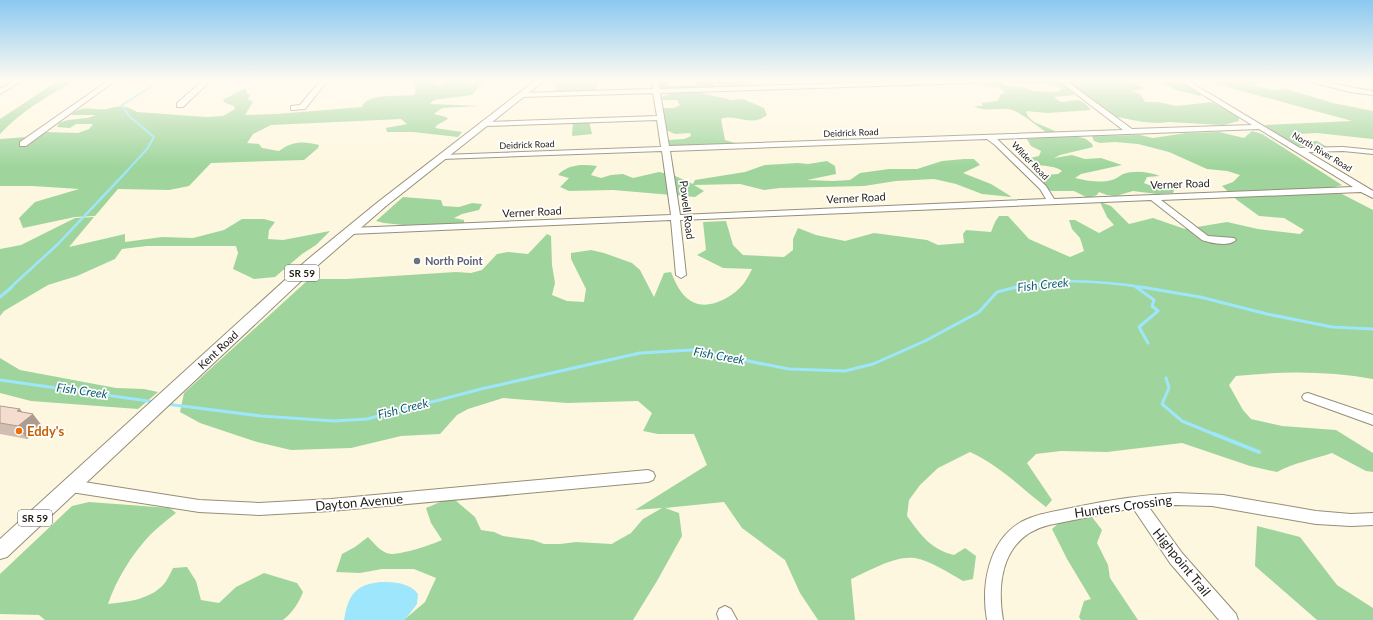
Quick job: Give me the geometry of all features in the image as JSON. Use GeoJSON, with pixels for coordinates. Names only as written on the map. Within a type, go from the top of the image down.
{"type":"FeatureCollection","features":[{"type":"Feature","properties":{"kind":"main road","name":"SR 59"},"geometry":{"type":"LineString","coordinates":[[442,157],[504,109]]}},
{"type":"Feature","properties":{"kind":"main road","name":"Kent Road"},"geometry":{"type":"LineString","coordinates":[[0,551],[312,263],[442,157]]}},
{"type":"Feature","properties":{"kind":"street"},"geometry":{"type":"LineString","coordinates":[[23,144],[72,109]]}},
{"type":"Feature","properties":{"kind":"street","name":"Powell Road"},"geometry":{"type":"LineString","coordinates":[[658,109],[666,149],[682,275]]}},
{"type":"Feature","properties":{"kind":"street"},"geometry":{"type":"LineString","coordinates":[[1100,109],[1131,132]]}},
{"type":"Feature","properties":{"kind":"street","name":"North River Road"},"geometry":{"type":"LineString","coordinates":[[1230,109],[1373,195]]}},
{"type":"Feature","properties":{"kind":"street"},"geometry":{"type":"LineString","coordinates":[[485,124],[659,118]]}},
{"type":"Feature","properties":{"kind":"street","name":"Deidrick Road"},"geometry":{"type":"LineString","coordinates":[[442,157],[1260,127]]}},
{"type":"Feature","properties":{"kind":"street","name":"Wilder Road"},"geometry":{"type":"LineString","coordinates":[[990,138],[998,143],[1043,188],[1051,201]]}},
{"type":"Feature","properties":{"kind":"street"},"geometry":{"type":"LineString","coordinates":[[1298,150],[1343,149],[1373,152]]}},
{"type":"Feature","properties":{"kind":"street","name":"Verner Road"},"geometry":{"type":"LineString","coordinates":[[350,231],[1363,189]]}},
{"type":"Feature","properties":{"kind":"street"},"geometry":{"type":"LineString","coordinates":[[1152,197],[1205,238],[1211,240],[1231,240]]}},
{"type":"Feature","properties":{"kind":"street"},"geometry":{"type":"LineString","coordinates":[[1308,397],[1373,420]]}},
{"type":"Feature","properties":{"kind":"street","name":"Dayton Avenue"},"geometry":{"type":"LineString","coordinates":[[71,486],[199,506],[266,509],[319,506],[648,476]]}},
{"type":"Feature","properties":{"kind":"street","name":"Hunters Crossing"},"geometry":{"type":"LineString","coordinates":[[995,620],[991,604],[992,590],[995,573],[1001,556],[1009,542],[1020,531],[1029,525],[1050,519],[1104,507],[1171,498],[1213,500],[1326,519],[1371,521]]}},
{"type":"Feature","properties":{"kind":"street","name":"Highpoint Trail"},"geometry":{"type":"LineString","coordinates":[[1137,502],[1176,558],[1230,620]]}},
{"type":"Feature","properties":{"kind":"green space"},"geometry":{"type":"Polygon","coordinates":[[[15,109],[29,109],[0,134],[0,119],[15,109]]]}},
{"type":"Feature","properties":{"kind":"green space"},"geometry":{"type":"Polygon","coordinates":[[[131,109],[137,112],[206,117],[223,116],[235,109],[249,109],[245,115],[339,109],[441,109],[434,114],[446,117],[448,119],[437,125],[435,128],[462,132],[458,137],[413,132],[387,132],[386,128],[407,124],[401,119],[271,125],[253,134],[247,143],[259,144],[262,148],[279,151],[289,145],[298,143],[319,145],[318,148],[304,160],[211,163],[189,186],[169,190],[118,189],[95,216],[75,217],[23,228],[19,218],[35,202],[79,189],[32,186],[0,186],[0,139],[40,136],[46,132],[78,133],[89,129],[93,124],[76,124],[70,128],[57,127],[59,123],[64,121],[87,118],[96,115],[71,115],[79,110],[131,109]]]}},
{"type":"Feature","properties":{"kind":"green space"},"geometry":{"type":"Polygon","coordinates":[[[661,109],[764,109],[767,115],[761,119],[755,120],[733,118],[721,119],[725,140],[735,143],[733,144],[688,147],[686,145],[671,146],[667,145],[667,140],[684,139],[691,136],[690,133],[675,134],[666,130],[661,109]]]}},
{"type":"Feature","properties":{"kind":"green space"},"geometry":{"type":"Polygon","coordinates":[[[982,109],[1091,110],[1047,113],[1026,111],[1028,116],[1035,122],[1057,133],[1047,133],[1023,115],[1012,110],[982,109]]]}},
{"type":"Feature","properties":{"kind":"green space"},"geometry":{"type":"Polygon","coordinates":[[[1099,109],[1224,109],[1239,117],[1239,121],[1223,125],[1169,122],[1158,123],[1143,122],[1107,115],[1099,109]]]}},
{"type":"Feature","properties":{"kind":"green space"},"geometry":{"type":"Polygon","coordinates":[[[1308,109],[1363,109],[1373,111],[1373,139],[1317,133],[1298,134],[1307,141],[1317,141],[1327,147],[1296,146],[1264,125],[1352,121],[1308,109]]]}},
{"type":"Feature","properties":{"kind":"green space"},"geometry":{"type":"Polygon","coordinates":[[[573,121],[589,121],[592,134],[572,136],[573,121]]]}},
{"type":"Feature","properties":{"kind":"green space"},"geometry":{"type":"Polygon","coordinates":[[[1252,131],[1262,134],[1342,185],[1326,189],[1342,194],[1373,210],[1373,379],[1322,373],[1270,373],[1236,376],[1229,385],[1243,410],[1251,419],[1282,426],[1336,430],[1373,453],[1373,472],[1366,471],[1332,453],[1277,472],[1250,466],[1182,443],[1107,452],[1061,451],[1036,454],[1027,463],[1052,500],[1046,507],[991,463],[970,452],[938,468],[920,485],[909,500],[907,516],[922,535],[938,549],[954,555],[965,548],[976,556],[973,579],[963,581],[934,564],[915,558],[891,561],[851,579],[855,620],[818,620],[800,593],[785,560],[742,528],[724,502],[665,508],[679,513],[682,536],[633,620],[404,620],[425,602],[436,578],[414,569],[382,569],[360,573],[336,572],[342,554],[355,547],[368,537],[381,550],[391,554],[417,549],[442,540],[431,523],[426,508],[445,500],[455,500],[475,517],[481,530],[494,532],[503,536],[533,540],[544,544],[576,542],[612,544],[631,533],[643,519],[662,508],[635,510],[707,465],[694,434],[658,434],[643,431],[652,413],[638,401],[567,403],[503,398],[468,409],[457,415],[440,434],[401,436],[351,448],[291,450],[257,442],[200,423],[180,412],[184,393],[309,279],[346,279],[456,272],[471,273],[482,270],[497,254],[508,252],[528,254],[547,234],[551,236],[552,265],[555,283],[552,295],[567,301],[584,302],[586,289],[571,259],[571,253],[591,250],[632,263],[640,270],[654,297],[664,273],[671,272],[677,286],[686,298],[702,305],[716,302],[731,295],[747,279],[752,269],[723,268],[697,255],[706,250],[703,222],[726,221],[733,245],[743,255],[784,257],[793,250],[793,239],[798,228],[816,235],[845,241],[874,233],[927,240],[938,245],[964,243],[963,234],[966,230],[991,232],[999,216],[1008,216],[1029,239],[1070,257],[1084,251],[1080,238],[1072,229],[1069,220],[1075,220],[1099,233],[1114,225],[1107,217],[1100,202],[1111,206],[1129,224],[1153,218],[1185,229],[1227,222],[1258,229],[1300,234],[1304,230],[1284,218],[1259,216],[1237,200],[1222,186],[1233,182],[1240,175],[1227,171],[1207,169],[1169,152],[1138,144],[1115,142],[1100,143],[1094,141],[1092,136],[1140,135],[1153,138],[1186,133],[1219,132],[1244,138],[1252,131]]]}},
{"type":"Feature","properties":{"kind":"green space"},"geometry":{"type":"Polygon","coordinates":[[[1073,135],[1086,139],[1092,144],[1093,147],[1060,155],[1054,158],[1072,155],[1085,159],[1101,158],[1122,165],[1081,174],[1075,178],[1089,181],[1107,181],[1113,180],[1123,174],[1128,173],[1151,173],[1160,176],[1147,177],[1144,183],[1149,185],[1159,183],[1175,187],[1173,193],[1157,194],[1133,191],[1116,196],[1099,192],[1097,195],[1088,198],[1074,191],[1051,191],[1044,186],[1044,175],[1058,174],[1062,171],[1054,167],[1035,165],[1026,162],[1030,158],[1039,156],[1041,151],[1031,146],[1027,139],[1073,135]]]}},
{"type":"Feature","properties":{"kind":"green space"},"geometry":{"type":"Polygon","coordinates":[[[974,159],[980,165],[963,173],[991,184],[1012,197],[982,194],[956,184],[934,179],[896,181],[864,186],[780,188],[764,190],[740,184],[694,185],[704,191],[695,197],[613,190],[569,191],[560,187],[569,178],[558,175],[562,171],[571,167],[592,165],[597,166],[591,175],[601,178],[623,174],[633,178],[659,172],[673,175],[693,184],[695,180],[745,172],[765,165],[798,163],[808,164],[827,161],[835,166],[836,174],[807,180],[833,181],[850,180],[860,173],[889,169],[917,169],[942,161],[974,159]]]}},
{"type":"Feature","properties":{"kind":"green space"},"geometry":{"type":"Polygon","coordinates":[[[403,197],[441,200],[443,206],[459,207],[472,203],[482,204],[479,210],[462,214],[454,218],[464,220],[464,224],[403,225],[376,221],[403,197]]]}},
{"type":"Feature","properties":{"kind":"green space"},"geometry":{"type":"Polygon","coordinates":[[[94,217],[69,247],[125,234],[125,242],[162,237],[193,238],[224,230],[242,219],[264,219],[275,222],[269,230],[268,239],[283,240],[330,231],[316,245],[302,254],[275,277],[254,279],[233,269],[238,253],[236,246],[147,246],[122,249],[115,259],[77,276],[48,285],[4,311],[0,316],[0,249],[21,245],[75,218],[94,217]]]}},
{"type":"Feature","properties":{"kind":"green space"},"geometry":{"type":"Polygon","coordinates":[[[0,358],[20,370],[116,388],[144,389],[158,392],[138,409],[31,401],[0,393],[0,358]]]}},
{"type":"Feature","properties":{"kind":"green space"},"geometry":{"type":"Polygon","coordinates":[[[89,502],[170,508],[176,513],[153,532],[137,550],[120,577],[108,604],[143,598],[163,585],[173,568],[187,567],[196,581],[201,600],[219,603],[236,587],[264,573],[297,583],[303,592],[292,611],[283,620],[45,620],[39,615],[0,614],[0,574],[72,506],[89,502]]]}},
{"type":"Feature","properties":{"kind":"green space"},"geometry":{"type":"Polygon","coordinates":[[[1080,516],[1092,517],[1102,530],[1097,543],[1108,565],[1110,578],[1138,620],[1081,620],[1079,617],[1084,601],[1091,599],[1067,559],[1052,529],[1062,520],[1080,516]]]}},
{"type":"Feature","properties":{"kind":"green space"},"geometry":{"type":"Polygon","coordinates":[[[1257,526],[1300,537],[1337,585],[1373,608],[1373,620],[1317,620],[1255,566],[1257,526]]]}},
{"type":"Feature","properties":{"kind":"water"},"geometry":{"type":"Polygon","coordinates":[[[380,582],[405,585],[410,587],[418,594],[417,604],[405,620],[344,620],[350,598],[354,593],[364,586],[380,582]]]}},
{"type":"Feature","properties":{"kind":"building"},"geometry":{"type":"Polygon","coordinates":[[[0,406],[20,409],[17,411],[33,414],[18,426],[0,423],[0,406]]]}},
{"type":"Feature","properties":{"kind":"waterway","name":"Fish Creek"},"geometry":{"type":"LineString","coordinates":[[125,109],[129,116],[154,137],[147,149],[126,172]]}},
{"type":"Feature","properties":{"kind":"waterway","name":"Fish Creek"},"geometry":{"type":"LineString","coordinates":[[10,288],[58,244],[127,171]]}},
{"type":"Feature","properties":{"kind":"waterway","name":"Fish Creek"},"geometry":{"type":"LineString","coordinates":[[1013,288],[1046,282],[1063,281],[1097,282],[1147,288]]}},
{"type":"Feature","properties":{"kind":"waterway","name":"Fish Creek"},"geometry":{"type":"LineString","coordinates":[[0,297],[12,287]]}},
{"type":"Feature","properties":{"kind":"waterway","name":"Fish Creek"},"geometry":{"type":"LineString","coordinates":[[1013,288],[1017,287]]}},
{"type":"Feature","properties":{"kind":"waterway"},"geometry":{"type":"LineString","coordinates":[[1137,288],[1136,287],[1154,300],[1152,306],[1158,311],[1139,327],[1148,343]]}},
{"type":"Feature","properties":{"kind":"waterway","name":"Fish Creek"},"geometry":{"type":"LineString","coordinates":[[1141,287],[1147,288]]}},
{"type":"Feature","properties":{"kind":"waterway","name":"Fish Creek"},"geometry":{"type":"LineString","coordinates":[[166,404],[261,416],[334,421],[367,419],[481,389],[640,353],[692,350],[789,369],[845,371],[873,364],[925,341],[979,312],[997,292],[1013,288]]}},
{"type":"Feature","properties":{"kind":"waterway","name":"Fish Creek"},"geometry":{"type":"LineString","coordinates":[[1147,288],[1200,297],[1267,314],[1332,327],[1373,329]]}},
{"type":"Feature","properties":{"kind":"waterway"},"geometry":{"type":"LineString","coordinates":[[1166,378],[1169,388],[1162,404],[1182,421],[1216,435]]}},
{"type":"Feature","properties":{"kind":"waterway","name":"Fish Creek"},"geometry":{"type":"LineString","coordinates":[[0,380],[155,402]]}},
{"type":"Feature","properties":{"kind":"waterway"},"geometry":{"type":"LineString","coordinates":[[1214,434],[1259,452]]}},
{"type":"Feature","properties":{"kind":"place","name":"North Point"},"geometry":{"type":"Point","coordinates":[417,261]}},
{"type":"Feature","properties":{"kind":"place","name":"Eddy's"},"geometry":{"type":"Point","coordinates":[19,431]}}]}
